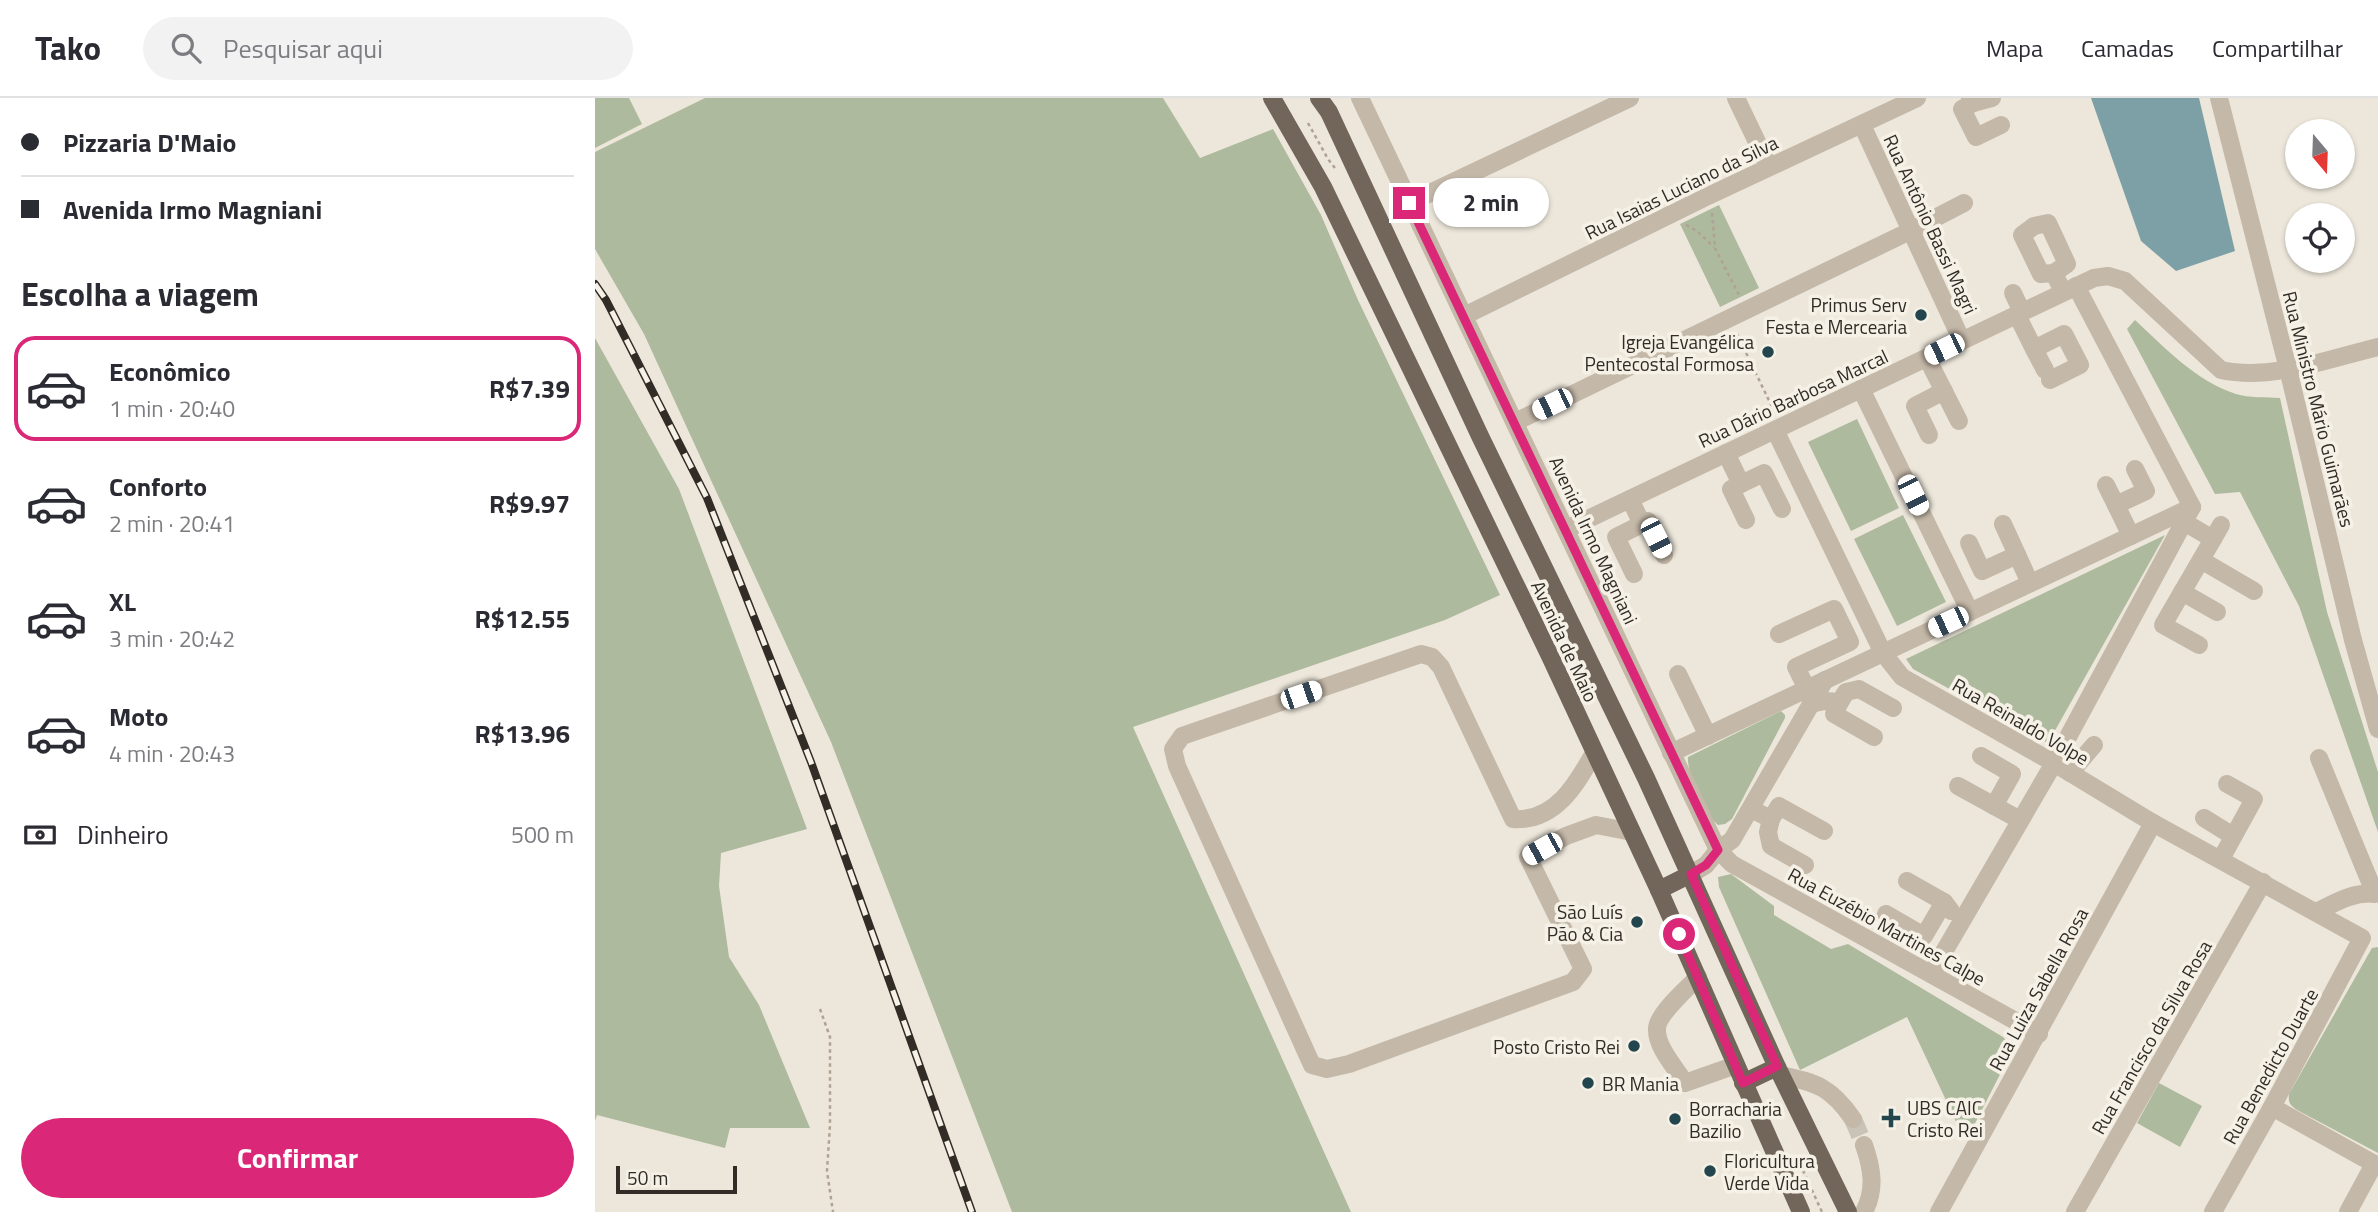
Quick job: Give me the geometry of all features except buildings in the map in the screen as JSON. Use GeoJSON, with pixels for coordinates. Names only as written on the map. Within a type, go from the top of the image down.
{"type":"FeatureCollection","features":[{"type":"Feature","properties":{"kind":"main road","name":"Avenida de Maio"},"geometry":{"type":"LineString","coordinates":[[1272,98],[1323,187],[1453,453],[1632,832],[1801,1212]]}},
{"type":"Feature","properties":{"kind":"main road","name":"Avenida de Maio"},"geometry":{"type":"LineString","coordinates":[[1319,98],[1334,123],[1480,436],[1691,874],[1779,1071],[1848,1212]]}},
{"type":"Feature","properties":{"kind":"main road"},"geometry":{"type":"LineString","coordinates":[[1453,453],[1480,436]]}},
{"type":"Feature","properties":{"kind":"main road"},"geometry":{"type":"LineString","coordinates":[[1659,891],[1691,874]]}},
{"type":"Feature","properties":{"kind":"main road"},"geometry":{"type":"LineString","coordinates":[[1743,1083],[1779,1071]]}},
{"type":"Feature","properties":{"kind":"street","name":"Avenida Irmo Magniani"},"geometry":{"type":"LineString","coordinates":[[1360,98],[1718,850]]}},
{"type":"Feature","properties":{"kind":"street"},"geometry":{"type":"LineString","coordinates":[[1409,203],[1630,98]]}},
{"type":"Feature","properties":{"kind":"street"},"geometry":{"type":"LineString","coordinates":[[1736,98],[1769,167]]}},
{"type":"Feature","properties":{"kind":"street","name":"Rua Isaias Luciano da Silva"},"geometry":{"type":"LineString","coordinates":[[1464,316],[1668,215],[1917,98]]}},
{"type":"Feature","properties":{"kind":"street"},"geometry":{"type":"LineString","coordinates":[[1992,98],[1972,101],[1962,109],[1976,137],[2001,125]]}},
{"type":"Feature","properties":{"kind":"street","name":"Rua Ministro Mário Guimarães"},"geometry":{"type":"LineString","coordinates":[[2219,98],[2353,640],[2378,729]]}},
{"type":"Feature","properties":{"kind":"street","name":"Rua Antônio Bassi Magri"},"geometry":{"type":"LineString","coordinates":[[1862,125],[1962,341]]}},
{"type":"Feature","properties":{"kind":"street"},"geometry":{"type":"LineString","coordinates":[[1515,422],[1964,203]]}},
{"type":"Feature","properties":{"kind":"street"},"geometry":{"type":"LineString","coordinates":[[2054,273],[2070,289],[2188,514],[2217,532],[2163,625],[2199,645]]}},
{"type":"Feature","properties":{"kind":"street","name":"Rua Dário Barbosa Marcal"},"geometry":{"type":"LineString","coordinates":[[1567,529],[2094,278],[2108,276],[2125,281],[2221,370],[2240,374],[2288,369],[2378,347]]}},
{"type":"Feature","properties":{"kind":"street"},"geometry":{"type":"LineString","coordinates":[[2013,293],[2019,314],[2034,349],[2047,375],[2080,365],[2064,334],[2034,349]]}},
{"type":"Feature","properties":{"kind":"street"},"geometry":{"type":"LineString","coordinates":[[1927,358],[1959,421]]}},
{"type":"Feature","properties":{"kind":"street"},"geometry":{"type":"LineString","coordinates":[[1861,389],[1969,612]]}},
{"type":"Feature","properties":{"kind":"street"},"geometry":{"type":"LineString","coordinates":[[1929,435],[1915,406],[1944,391]]}},
{"type":"Feature","properties":{"kind":"street","name":"Rua Reinaldo Volpe"},"geometry":{"type":"LineString","coordinates":[[1775,430],[1883,653],[1902,677],[2154,823],[2362,939]]}},
{"type":"Feature","properties":{"kind":"street"},"geometry":{"type":"LineString","coordinates":[[1726,453],[1741,484]]}},
{"type":"Feature","properties":{"kind":"street"},"geometry":{"type":"LineString","coordinates":[[2116,505],[2146,491],[2135,469]]}},
{"type":"Feature","properties":{"kind":"street"},"geometry":{"type":"LineString","coordinates":[[1746,520],[1731,489],[1764,473],[1782,509]]}},
{"type":"Feature","properties":{"kind":"street"},"geometry":{"type":"LineString","coordinates":[[2106,485],[2131,536]]}},
{"type":"Feature","properties":{"kind":"street"},"geometry":{"type":"LineString","coordinates":[[1630,499],[1642,524]]}},
{"type":"Feature","properties":{"kind":"street"},"geometry":{"type":"LineString","coordinates":[[1691,874],[1706,865],[1718,850],[1732,840],[1809,697],[1825,680],[2131,536],[2188,514]]}},
{"type":"Feature","properties":{"kind":"street"},"geometry":{"type":"LineString","coordinates":[[1931,974],[2054,763],[2188,514]]}},
{"type":"Feature","properties":{"kind":"street"},"geometry":{"type":"LineString","coordinates":[[1634,574],[1616,537],[1648,521],[1664,555]]}},
{"type":"Feature","properties":{"kind":"street"},"geometry":{"type":"LineString","coordinates":[[2003,524],[2030,583]]}},
{"type":"Feature","properties":{"kind":"street"},"geometry":{"type":"LineString","coordinates":[[1969,543],[1982,571],[2017,555]]}},
{"type":"Feature","properties":{"kind":"street"},"geometry":{"type":"LineString","coordinates":[[2201,560],[2254,592]]}},
{"type":"Feature","properties":{"kind":"street"},"geometry":{"type":"LineString","coordinates":[[2182,592],[2217,612]]}},
{"type":"Feature","properties":{"kind":"street"},"geometry":{"type":"LineString","coordinates":[[1779,635],[1835,609],[1850,642],[1796,667],[1809,697]]}},
{"type":"Feature","properties":{"kind":"street"},"geometry":{"type":"LineString","coordinates":[[1594,752],[1575,786],[1553,807],[1543,815],[1527,820],[1513,819],[1441,667],[1432,657],[1421,654],[1182,737],[1173,749],[1177,766],[1312,1065],[1327,1069],[1349,1064],[1573,982],[1583,970],[1528,857],[1566,836],[1596,825],[1632,832]]}},
{"type":"Feature","properties":{"kind":"street"},"geometry":{"type":"LineString","coordinates":[[1678,674],[1708,736]]}},
{"type":"Feature","properties":{"kind":"street"},"geometry":{"type":"LineString","coordinates":[[1874,737],[1833,714],[1846,692],[1859,689],[1893,708]]}},
{"type":"Feature","properties":{"kind":"street"},"geometry":{"type":"LineString","coordinates":[[1671,754],[1708,736],[1809,697],[1840,702]]}},
{"type":"Feature","properties":{"kind":"street"},"geometry":{"type":"LineString","coordinates":[[2070,773],[2094,745]]}},
{"type":"Feature","properties":{"kind":"street"},"geometry":{"type":"LineString","coordinates":[[1982,756],[2012,774],[1994,806]]}},
{"type":"Feature","properties":{"kind":"street"},"geometry":{"type":"LineString","coordinates":[[2319,758],[2377,898]]}},
{"type":"Feature","properties":{"kind":"street"},"geometry":{"type":"LineString","coordinates":[[2221,859],[2255,799],[2227,784]]}},
{"type":"Feature","properties":{"kind":"street"},"geometry":{"type":"LineString","coordinates":[[1958,786],[2020,820]]}},
{"type":"Feature","properties":{"kind":"street"},"geometry":{"type":"LineString","coordinates":[[1805,865],[1771,846],[1768,832],[1771,819],[1779,806],[1824,831]]}},
{"type":"Feature","properties":{"kind":"street"},"geometry":{"type":"LineString","coordinates":[[1751,809],[1771,819]]}},
{"type":"Feature","properties":{"kind":"street"},"geometry":{"type":"LineString","coordinates":[[2204,818],[2234,836]]}},
{"type":"Feature","properties":{"kind":"street","name":"Rua Luiza Sabella Rosa"},"geometry":{"type":"LineString","coordinates":[[1939,1212],[2154,823]]}},
{"type":"Feature","properties":{"kind":"street","name":"Rua Euzébio Martines Calpe"},"geometry":{"type":"LineString","coordinates":[[1718,850],[1732,864],[2039,1034]]}},
{"type":"Feature","properties":{"kind":"street"},"geometry":{"type":"LineString","coordinates":[[1907,881],[1944,902],[1962,920]]}},
{"type":"Feature","properties":{"kind":"street","name":"Rua Francisco da Silva Rosa"},"geometry":{"type":"LineString","coordinates":[[2075,1212],[2263,883]]}},
{"type":"Feature","properties":{"kind":"street"},"geometry":{"type":"LineString","coordinates":[[2316,912],[2363,892],[2377,898]]}},
{"type":"Feature","properties":{"kind":"street"},"geometry":{"type":"LineString","coordinates":[[1886,915],[1924,936],[1944,902]]}},
{"type":"Feature","properties":{"kind":"street","name":"Rua Benedicto Duarte"},"geometry":{"type":"LineString","coordinates":[[2213,1212],[2362,939]]}},
{"type":"Feature","properties":{"kind":"street"},"geometry":{"type":"LineString","coordinates":[[1698,977],[1660,1018],[1657,1029],[1660,1042],[1685,1083],[1736,1065]]}},
{"type":"Feature","properties":{"kind":"street"},"geometry":{"type":"LineString","coordinates":[[1779,1071],[1832,1093],[1853,1119]]}},
{"type":"Feature","properties":{"kind":"street"},"geometry":{"type":"LineString","coordinates":[[2272,1107],[2376,1165],[2348,1212]]}},
{"type":"Feature","properties":{"kind":"street"},"geometry":{"type":"LineString","coordinates":[[1864,1145],[1873,1181],[1872,1194],[1864,1212]]}},
{"type":"Feature","properties":{"kind":"path"},"geometry":{"type":"LineString","coordinates":[[1706,197],[1713,214],[1715,248]]}},
{"type":"Feature","properties":{"kind":"path"},"geometry":{"type":"LineString","coordinates":[[1668,215],[1697,231],[1715,248],[1747,310]]}},
{"type":"Feature","properties":{"kind":"path"},"geometry":{"type":"LineString","coordinates":[[1734,326],[1777,418],[1792,411],[1796,420]]}},
{"type":"Feature","properties":{"kind":"path"},"geometry":{"type":"LineString","coordinates":[[820,1009],[830,1037],[827,1171],[833,1212]]}},
{"type":"Feature","properties":{"kind":"green space"},"geometry":{"type":"Polygon","coordinates":[[[595,98],[629,98],[642,124],[595,148],[595,98]]]}},
{"type":"Feature","properties":{"kind":"green space"},"geometry":{"type":"Polygon","coordinates":[[[705,98],[1163,98],[1200,158],[1273,129],[1321,215],[1358,300],[1500,595],[1445,620],[1133,727],[1351,1212],[1012,1212],[831,742],[644,334],[595,249],[595,152],[705,98]]]}},
{"type":"Feature","properties":{"kind":"green space"},"geometry":{"type":"Polygon","coordinates":[[[1719,205],[1759,288],[1720,307],[1680,224],[1719,205]]]}},
{"type":"Feature","properties":{"kind":"green space"},"geometry":{"type":"Polygon","coordinates":[[[2135,320],[2182,363],[2221,388],[2252,397],[2280,398],[2327,612],[2378,772],[2378,832],[2299,606],[2240,492],[2215,494],[2127,329],[2135,320]]]}},
{"type":"Feature","properties":{"kind":"green space"},"geometry":{"type":"Polygon","coordinates":[[[595,338],[679,489],[807,829],[721,853],[719,886],[729,957],[759,1005],[810,1128],[730,1128],[725,1148],[597,1115],[595,1121],[595,338]]]}},
{"type":"Feature","properties":{"kind":"green space"},"geometry":{"type":"Polygon","coordinates":[[[1857,419],[1899,508],[1851,531],[1808,442],[1857,419]]]}},
{"type":"Feature","properties":{"kind":"green space"},"geometry":{"type":"Polygon","coordinates":[[[1903,515],[1946,602],[1897,626],[1854,539],[1903,515]]]}},
{"type":"Feature","properties":{"kind":"green space"},"geometry":{"type":"Polygon","coordinates":[[[2165,535],[2048,743],[1913,669],[1906,659],[2165,535]]]}},
{"type":"Feature","properties":{"kind":"green space"},"geometry":{"type":"Polygon","coordinates":[[[1781,711],[1785,718],[1732,819],[1718,825],[1693,781],[1688,757],[1781,711]]]}},
{"type":"Feature","properties":{"kind":"green space"},"geometry":{"type":"Polygon","coordinates":[[[1731,874],[1774,906],[1774,915],[1831,949],[1848,944],[2003,1037],[2012,1047],[2012,1051],[1968,1137],[1959,1128],[1907,1017],[1800,1070],[1719,887],[1718,877],[1731,874]]]}},
{"type":"Feature","properties":{"kind":"green space"},"geometry":{"type":"Polygon","coordinates":[[[2378,947],[2378,1153],[2297,1110],[2290,1104],[2289,1094],[2372,948],[2378,947]]]}},
{"type":"Feature","properties":{"kind":"green space"},"geometry":{"type":"Polygon","coordinates":[[[2159,1083],[2202,1106],[2180,1147],[2137,1123],[2159,1083]]]}},
{"type":"Feature","properties":{"kind":"water"},"geometry":{"type":"Polygon","coordinates":[[[2091,98],[2199,98],[2235,251],[2176,271],[2141,241],[2091,98]]]}},
{"type":"Feature","properties":{"kind":"tunnel"},"geometry":{"type":"LineString","coordinates":[[1853,1119],[1864,1145]]}},
{"type":"Feature","properties":{"kind":"railway"},"geometry":{"type":"LineString","coordinates":[[595,284],[606,300],[707,498],[811,762],[972,1212]]}},
{"type":"Feature","properties":{"kind":"place","name":"Primus Serv Festa e Mercearia"},"geometry":{"type":"Point","coordinates":[1921,315]}},
{"type":"Feature","properties":{"kind":"place","name":"Igreja Evangélica Pentecostal Formosa"},"geometry":{"type":"Point","coordinates":[1768,352]}},
{"type":"Feature","properties":{"kind":"place","name":"São Luís Pão & Cia"},"geometry":{"type":"Point","coordinates":[1637,922]}},
{"type":"Feature","properties":{"kind":"place","name":"Posto Cristo Rei"},"geometry":{"type":"Point","coordinates":[1634,1046]}},
{"type":"Feature","properties":{"kind":"place","name":"BR Mania"},"geometry":{"type":"Point","coordinates":[1588,1083]}},
{"type":"Feature","properties":{"kind":"place","name":"UBS CAIC Cristo Rei"},"geometry":{"type":"Point","coordinates":[1891,1118]}},
{"type":"Feature","properties":{"kind":"place","name":"Borracharia Bazilio"},"geometry":{"type":"Point","coordinates":[1675,1119]}},
{"type":"Feature","properties":{"kind":"place","name":"Floricultura Verde Vida"},"geometry":{"type":"Point","coordinates":[1710,1171]}},
{"type":"Feature","properties":{"kind":"route"},"geometry":{"type":"LineString","coordinates":[[1409,203],[1718,850],[1706,865],[1691,874],[1777,1066],[1743,1083],[1679,934]]}}]}
